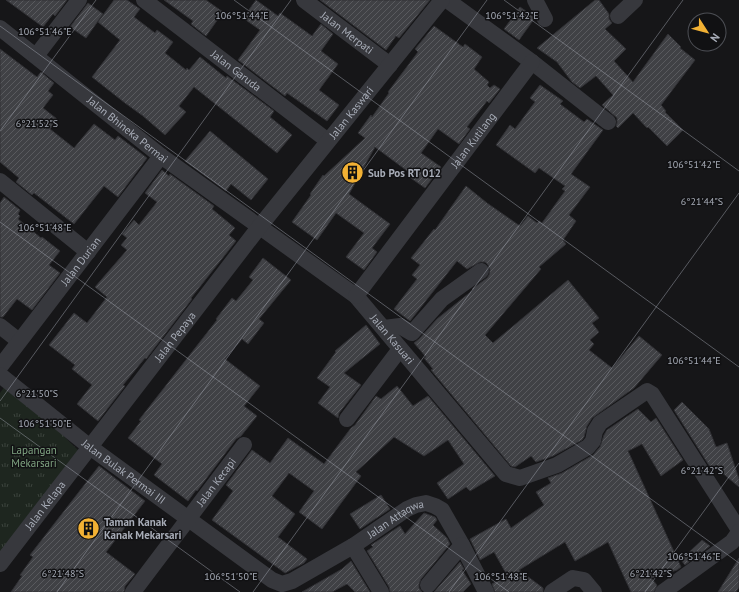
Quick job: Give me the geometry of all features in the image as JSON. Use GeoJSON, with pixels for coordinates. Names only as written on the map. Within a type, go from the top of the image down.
{"type":"FeatureCollection","features":[{"type":"Feature","properties":{"kind":"street"},"geometry":{"type":"LineString","coordinates":[[36,56],[79,0]]}},
{"type":"Feature","properties":{"kind":"street","name":"Jalan Garuda"},"geometry":{"type":"LineString","coordinates":[[144,0],[328,141]]}},
{"type":"Feature","properties":{"kind":"street","name":"Jalan Merpati"},"geometry":{"type":"LineString","coordinates":[[304,0],[390,65]]}},
{"type":"Feature","properties":{"kind":"street","name":"Jalan Kaswari"},"geometry":{"type":"LineString","coordinates":[[260,226],[442,0]]}},
{"type":"Feature","properties":{"kind":"street"},"geometry":{"type":"LineString","coordinates":[[447,0],[532,62],[608,122]]}},
{"type":"Feature","properties":{"kind":"street"},"geometry":{"type":"LineString","coordinates":[[535,0],[545,19]]}},
{"type":"Feature","properties":{"kind":"street"},"geometry":{"type":"LineString","coordinates":[[618,16],[635,0]]}},
{"type":"Feature","properties":{"kind":"street","name":"Jalan Bhineka Permai"},"geometry":{"type":"LineString","coordinates":[[0,28],[161,156],[260,226]]}},
{"type":"Feature","properties":{"kind":"street","name":"Jalan Kutilang"},"geometry":{"type":"LineString","coordinates":[[356,296],[532,62]]}},
{"type":"Feature","properties":{"kind":"street","name":"Jalan Durian"},"geometry":{"type":"LineString","coordinates":[[0,367],[161,156]]}},
{"type":"Feature","properties":{"kind":"street"},"geometry":{"type":"LineString","coordinates":[[0,181],[88,252]]}},
{"type":"Feature","properties":{"kind":"street","name":"Jalan Kasuari"},"geometry":{"type":"LineString","coordinates":[[260,226],[356,296],[506,474],[520,478],[557,465],[588,446],[592,441],[595,431],[600,423],[646,391],[652,394],[739,531]]}},
{"type":"Feature","properties":{"kind":"street","name":"Jalan Pepaya"},"geometry":{"type":"LineString","coordinates":[[90,447],[260,226]]}},
{"type":"Feature","properties":{"kind":"street"},"geometry":{"type":"LineString","coordinates":[[384,328],[400,326],[412,333],[442,300],[481,272]]}},
{"type":"Feature","properties":{"kind":"street"},"geometry":{"type":"LineString","coordinates":[[0,326],[19,341]]}},
{"type":"Feature","properties":{"kind":"street"},"geometry":{"type":"LineString","coordinates":[[347,419],[400,349]]}},
{"type":"Feature","properties":{"kind":"street","name":"Jalan Bulak Permai III"},"geometry":{"type":"LineString","coordinates":[[0,375],[90,447],[272,580],[282,584],[292,581]]}},
{"type":"Feature","properties":{"kind":"street","name":"Jalan Kecapi"},"geometry":{"type":"LineString","coordinates":[[134,592],[244,445]]}},
{"type":"Feature","properties":{"kind":"street","name":"Jalan Kelapa"},"geometry":{"type":"LineString","coordinates":[[0,564],[90,447]]}},
{"type":"Feature","properties":{"kind":"street","name":"Jalan Attaqwa"},"geometry":{"type":"LineString","coordinates":[[292,581],[353,546],[407,509],[426,503],[442,510],[486,592]]}},
{"type":"Feature","properties":{"kind":"street"},"geometry":{"type":"LineString","coordinates":[[663,592],[732,542],[739,531]]}},
{"type":"Feature","properties":{"kind":"street"},"geometry":{"type":"LineString","coordinates":[[428,585],[462,545]]}},
{"type":"Feature","properties":{"kind":"street"},"geometry":{"type":"LineString","coordinates":[[353,546],[381,592]]}},
{"type":"Feature","properties":{"kind":"street"},"geometry":{"type":"LineString","coordinates":[[552,592],[573,578],[584,580],[594,592]]}},
{"type":"Feature","properties":{"kind":"green space","name":"Lapangan Mekarsari"},"geometry":{"type":"Polygon","coordinates":[[[8,382],[80,452],[0,556],[0,393],[8,382]]]}},
{"type":"Feature","properties":{"kind":"building"},"geometry":{"type":"Polygon","coordinates":[[[6,0],[67,0],[55,16],[53,14],[43,27],[6,0]]]}},
{"type":"Feature","properties":{"kind":"building"},"geometry":{"type":"Polygon","coordinates":[[[114,0],[127,0],[140,9],[134,17],[155,33],[157,30],[173,42],[165,53],[186,70],[187,68],[189,70],[200,57],[226,78],[227,76],[274,111],[270,117],[292,135],[277,153],[194,87],[179,106],[186,112],[165,135],[92,77],[120,40],[98,22],[114,0]]]}},
{"type":"Feature","properties":{"kind":"building"},"geometry":{"type":"Polygon","coordinates":[[[164,0],[206,0],[223,12],[206,36],[191,24],[193,21],[164,0]]]}},
{"type":"Feature","properties":{"kind":"building"},"geometry":{"type":"Polygon","coordinates":[[[256,0],[278,16],[280,13],[312,36],[321,24],[333,34],[321,51],[338,64],[319,90],[339,105],[327,121],[287,93],[285,96],[238,60],[260,30],[243,18],[256,0]]]}},
{"type":"Feature","properties":{"kind":"building"},"geometry":{"type":"Polygon","coordinates":[[[320,0],[430,0],[399,38],[396,36],[386,50],[320,0]]]}},
{"type":"Feature","properties":{"kind":"building"},"geometry":{"type":"Polygon","coordinates":[[[595,0],[599,0],[609,14],[609,19],[612,23],[605,29],[626,49],[614,61],[633,82],[668,34],[681,47],[680,48],[695,60],[661,105],[666,111],[665,112],[683,130],[667,146],[633,113],[618,128],[616,126],[617,118],[602,105],[613,95],[596,76],[580,88],[572,82],[557,62],[537,48],[595,0]]]}},
{"type":"Feature","properties":{"kind":"building"},"geometry":{"type":"Polygon","coordinates":[[[88,3],[103,14],[86,38],[70,27],[88,3]]]}},
{"type":"Feature","properties":{"kind":"building"},"geometry":{"type":"Polygon","coordinates":[[[520,7],[533,16],[534,19],[519,40],[504,29],[520,7]]]}},
{"type":"Feature","properties":{"kind":"building"},"geometry":{"type":"Polygon","coordinates":[[[434,26],[463,47],[465,44],[482,57],[474,69],[489,82],[487,85],[490,88],[494,85],[500,89],[489,103],[487,101],[467,127],[470,129],[459,144],[438,129],[421,153],[441,167],[425,188],[408,176],[410,173],[375,147],[349,194],[390,224],[372,248],[377,252],[364,270],[346,257],[364,233],[336,213],[317,240],[292,222],[323,175],[324,176],[365,138],[358,133],[371,115],[372,117],[389,93],[388,92],[418,52],[415,49],[434,26]]]}},
{"type":"Feature","properties":{"kind":"building"},"geometry":{"type":"Polygon","coordinates":[[[0,49],[37,77],[41,72],[54,83],[48,91],[53,95],[43,108],[57,119],[50,129],[74,148],[94,124],[115,140],[118,136],[147,158],[118,197],[104,186],[74,224],[34,193],[32,195],[16,182],[19,178],[0,162],[0,49]]]}},
{"type":"Feature","properties":{"kind":"building"},"geometry":{"type":"Polygon","coordinates":[[[540,85],[563,101],[560,104],[584,122],[587,119],[603,130],[571,174],[590,187],[569,215],[576,221],[563,240],[566,244],[539,267],[541,269],[485,335],[493,343],[568,280],[599,318],[592,323],[599,332],[590,340],[594,344],[589,350],[612,368],[639,336],[662,355],[634,388],[592,418],[587,426],[582,440],[553,456],[536,462],[531,456],[515,467],[511,466],[431,370],[433,369],[424,358],[426,357],[414,343],[437,319],[487,278],[490,270],[488,265],[485,262],[480,262],[467,269],[457,261],[410,321],[394,309],[417,279],[412,275],[420,265],[411,258],[434,229],[435,230],[466,186],[520,226],[528,216],[537,223],[539,221],[542,223],[565,191],[562,189],[565,186],[539,168],[535,173],[496,145],[510,125],[515,129],[535,102],[530,98],[540,85]]]}},
{"type":"Feature","properties":{"kind":"building"},"geometry":{"type":"Polygon","coordinates":[[[210,131],[268,179],[251,200],[231,184],[226,191],[185,161],[210,131]]]}},
{"type":"Feature","properties":{"kind":"building"},"geometry":{"type":"Polygon","coordinates":[[[162,170],[169,176],[170,174],[214,206],[212,209],[235,228],[229,235],[236,241],[191,298],[192,299],[146,359],[145,358],[123,385],[125,386],[98,421],[77,404],[92,385],[72,369],[75,365],[49,345],[74,313],[87,323],[107,297],[95,287],[127,250],[121,245],[127,238],[122,234],[134,220],[139,225],[157,202],[145,193],[162,170]]]}},
{"type":"Feature","properties":{"kind":"building"},"geometry":{"type":"Polygon","coordinates":[[[4,197],[20,210],[18,214],[20,216],[18,219],[60,251],[49,265],[60,273],[32,310],[17,299],[3,317],[0,317],[0,203],[4,197]]]}},
{"type":"Feature","properties":{"kind":"building"},"geometry":{"type":"Polygon","coordinates":[[[263,258],[291,280],[259,319],[264,323],[248,344],[242,339],[225,359],[260,386],[244,406],[257,416],[241,436],[236,439],[188,501],[154,475],[162,464],[128,438],[141,421],[139,420],[217,320],[216,319],[232,298],[236,301],[253,280],[249,277],[263,258]]]}},
{"type":"Feature","properties":{"kind":"building"},"geometry":{"type":"Polygon","coordinates":[[[366,325],[380,344],[344,373],[361,385],[339,413],[338,418],[318,403],[330,387],[317,378],[336,352],[335,351],[366,325]]]}},
{"type":"Feature","properties":{"kind":"building"},"geometry":{"type":"Polygon","coordinates":[[[397,386],[413,406],[428,396],[495,476],[470,491],[466,487],[448,499],[437,483],[464,464],[448,440],[424,456],[394,437],[356,472],[361,476],[322,529],[299,512],[314,491],[289,473],[272,496],[295,514],[278,537],[307,559],[304,563],[285,573],[212,520],[233,491],[226,485],[252,450],[270,463],[288,438],[324,464],[376,396],[381,399],[397,386]]]}},
{"type":"Feature","properties":{"kind":"building"},"geometry":{"type":"Polygon","coordinates":[[[682,402],[709,429],[716,447],[727,443],[739,479],[739,487],[714,466],[710,467],[674,410],[682,402]]]}},
{"type":"Feature","properties":{"kind":"building"},"geometry":{"type":"Polygon","coordinates":[[[638,409],[651,422],[656,418],[683,460],[661,476],[642,444],[628,451],[681,567],[677,570],[651,578],[657,585],[654,592],[631,592],[608,542],[575,561],[565,542],[519,570],[543,588],[543,592],[495,592],[492,584],[507,575],[494,552],[480,560],[470,539],[506,519],[511,528],[544,505],[536,492],[551,483],[548,478],[562,473],[593,455],[600,447],[607,430],[638,409]]]}},
{"type":"Feature","properties":{"kind":"building","name":"Taman Kanak Kanak Mekarsari"},"geometry":{"type":"Polygon","coordinates":[[[99,466],[145,501],[106,552],[135,574],[125,586],[124,592],[11,592],[22,576],[20,575],[33,557],[30,555],[99,466]]]}},
{"type":"Feature","properties":{"kind":"building"},"geometry":{"type":"Polygon","coordinates":[[[381,495],[390,509],[360,529],[350,514],[381,495]]]}},
{"type":"Feature","properties":{"kind":"building"},"geometry":{"type":"Polygon","coordinates":[[[424,513],[435,517],[437,520],[433,525],[447,538],[450,544],[421,579],[419,588],[422,592],[390,592],[389,587],[367,551],[373,547],[371,545],[400,526],[405,534],[424,513]]]}},
{"type":"Feature","properties":{"kind":"building"},"geometry":{"type":"Polygon","coordinates":[[[702,540],[710,546],[685,565],[681,560],[702,540]]]}},
{"type":"Feature","properties":{"kind":"building"},"geometry":{"type":"Polygon","coordinates":[[[739,558],[739,587],[736,592],[718,592],[739,558]]]}},
{"type":"Feature","properties":{"kind":"building"},"geometry":{"type":"Polygon","coordinates":[[[351,561],[370,592],[355,592],[347,584],[332,592],[302,592],[342,569],[351,561]]]}},
{"type":"Feature","properties":{"kind":"building"},"geometry":{"type":"Polygon","coordinates":[[[460,562],[464,569],[462,570],[471,584],[463,592],[434,592],[460,562]]]}},
{"type":"Feature","properties":{"kind":"place","name":"Sub Pos RT 012"},"geometry":{"type":"Point","coordinates":[353,173]}},
{"type":"Feature","properties":{"kind":"place","name":"Taman Kanak Kanak Mekarsari"},"geometry":{"type":"Point","coordinates":[88,528]}}]}
